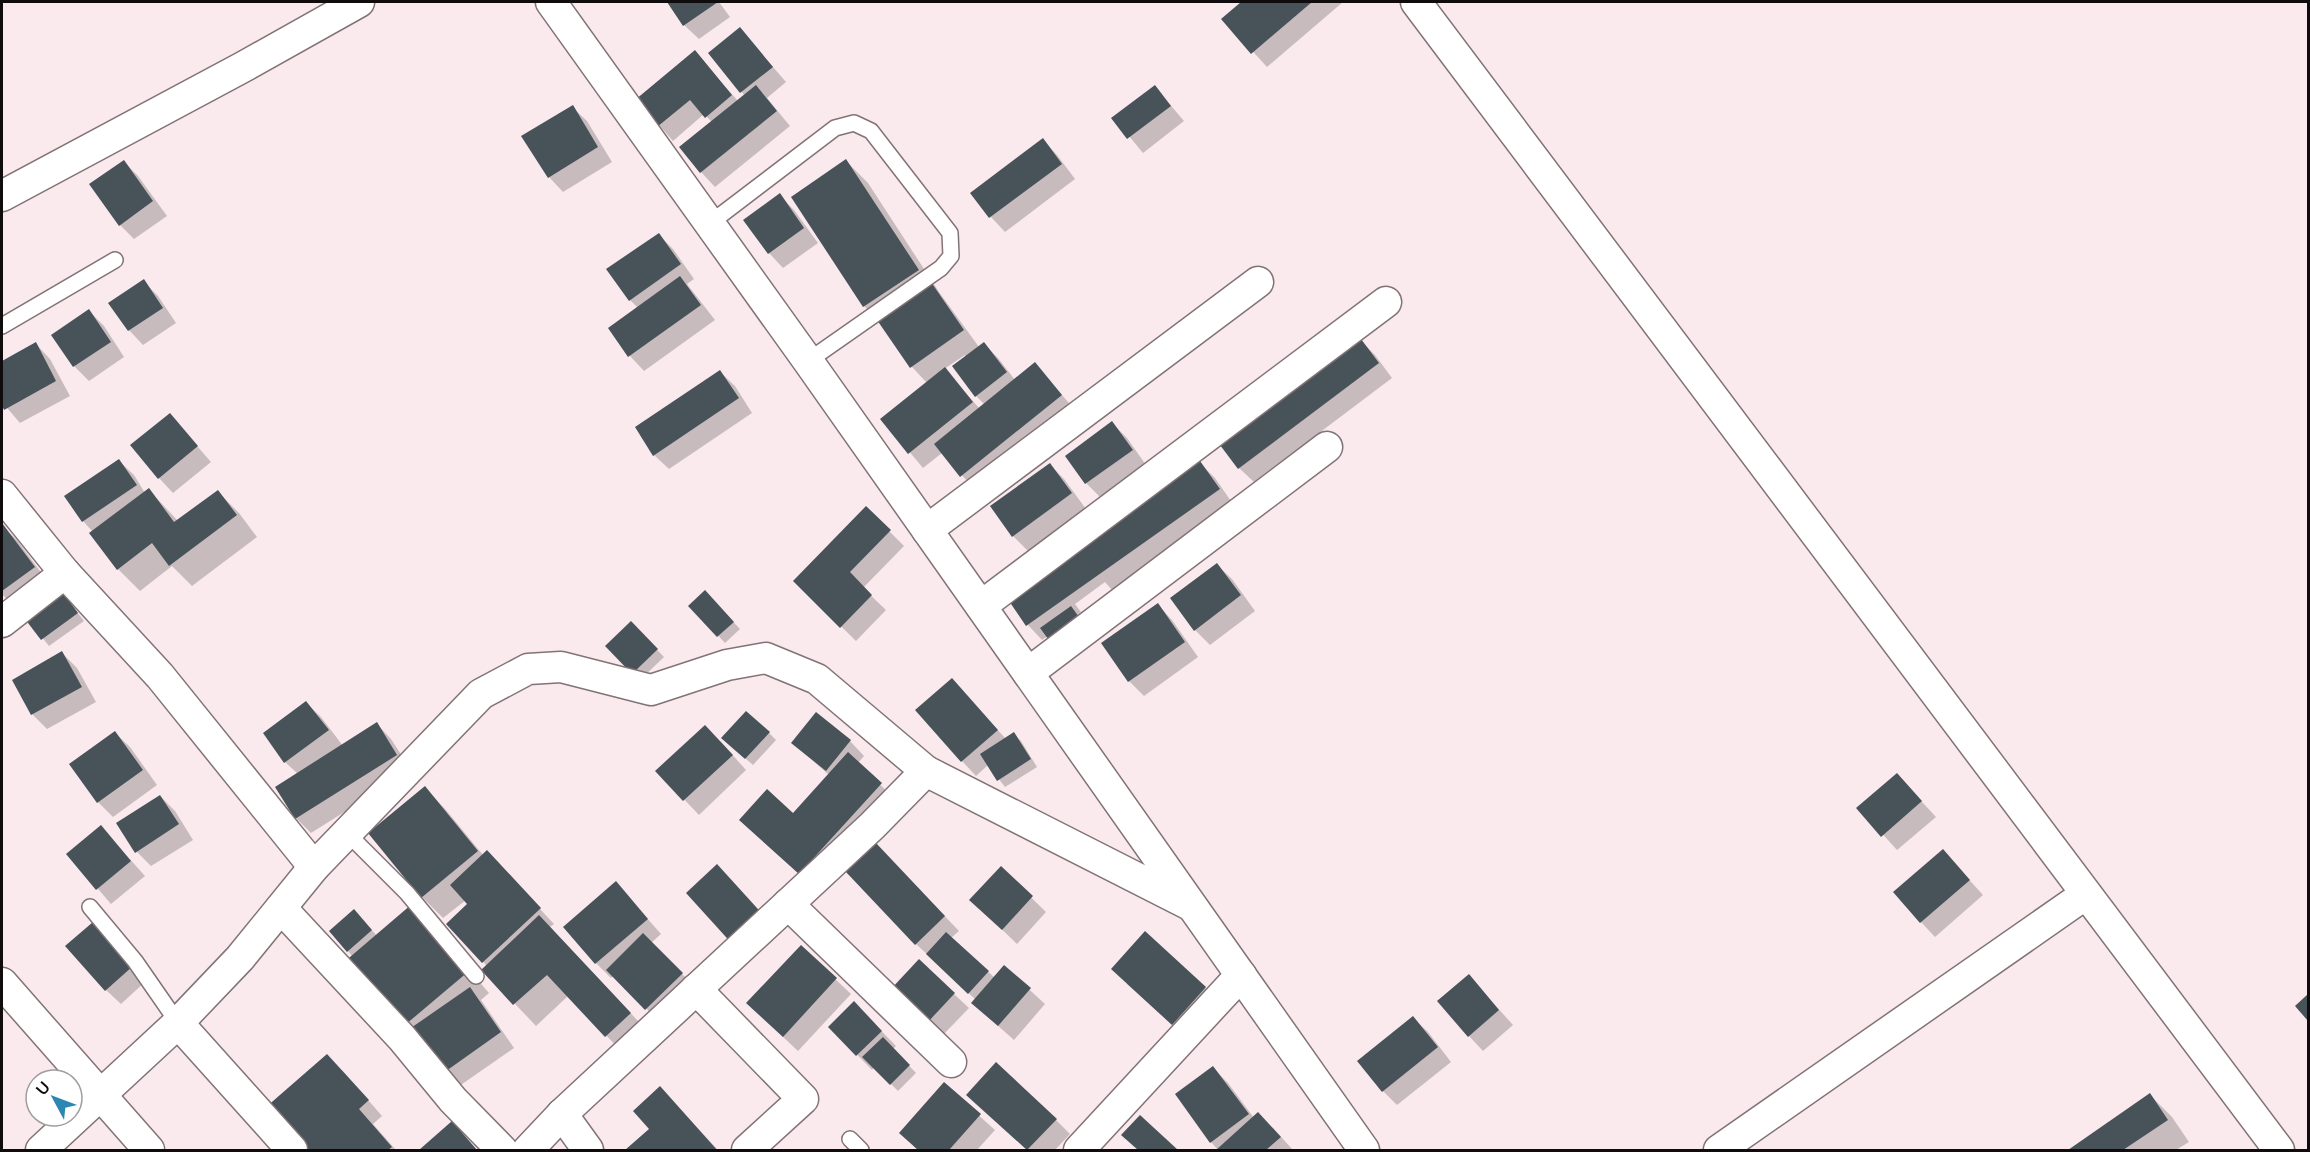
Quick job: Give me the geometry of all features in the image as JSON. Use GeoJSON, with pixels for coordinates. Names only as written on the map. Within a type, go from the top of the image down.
{"type":"FeatureCollection","features":[{"type":"Feature","properties":{"kind":"street"},"geometry":{"type":"LineString","coordinates":[[2,196],[359,2]]}},
{"type":"Feature","properties":{"kind":"street"},"geometry":{"type":"LineString","coordinates":[[551,2],[808,361],[1364,1150]]}},
{"type":"Feature","properties":{"kind":"street"},"geometry":{"type":"LineString","coordinates":[[1416,2],[2279,1150]]}},
{"type":"Feature","properties":{"kind":"street"},"geometry":{"type":"LineString","coordinates":[[927,530],[1258,282]]}},
{"type":"Feature","properties":{"kind":"street"},"geometry":{"type":"LineString","coordinates":[[981,606],[1386,302]]}},
{"type":"Feature","properties":{"kind":"street"},"geometry":{"type":"LineString","coordinates":[[1028,673],[1327,447]]}},
{"type":"Feature","properties":{"kind":"street"},"geometry":{"type":"LineString","coordinates":[[2,495],[65,573],[160,676],[314,867]]}},
{"type":"Feature","properties":{"kind":"street"},"geometry":{"type":"LineString","coordinates":[[2,622],[65,573]]}},
{"type":"Feature","properties":{"kind":"street"},"geometry":{"type":"LineString","coordinates":[[41,1150],[178,1023],[240,958],[314,867],[481,694],[528,669],[561,668],[651,690],[727,665],[766,658],[817,679],[926,771],[1193,907]]}},
{"type":"Feature","properties":{"kind":"street"},"geometry":{"type":"LineString","coordinates":[[528,1150],[562,1114],[872,826],[926,771]]}},
{"type":"Feature","properties":{"kind":"street"},"geometry":{"type":"LineString","coordinates":[[1719,1150],[2086,894]]}},
{"type":"Feature","properties":{"kind":"street"},"geometry":{"type":"LineString","coordinates":[[788,904],[951,1062]]}},
{"type":"Feature","properties":{"kind":"street"},"geometry":{"type":"LineString","coordinates":[[281,908],[402,1038],[453,1100],[502,1150]]}},
{"type":"Feature","properties":{"kind":"street"},"geometry":{"type":"LineString","coordinates":[[1079,1150],[1241,975]]}},
{"type":"Feature","properties":{"kind":"street"},"geometry":{"type":"LineString","coordinates":[[2,983],[149,1150]]}},
{"type":"Feature","properties":{"kind":"street"},"geometry":{"type":"LineString","coordinates":[[696,989],[803,1099],[747,1150]]}},
{"type":"Feature","properties":{"kind":"street"},"geometry":{"type":"LineString","coordinates":[[178,1023],[292,1150]]}},
{"type":"Feature","properties":{"kind":"street"},"geometry":{"type":"LineString","coordinates":[[562,1114],[588,1150]]}},
{"type":"Feature","properties":{"kind":"lane"},"geometry":{"type":"LineString","coordinates":[[709,224],[835,128],[854,123],[871,131],[950,233],[951,256],[941,268],[808,361]]}},
{"type":"Feature","properties":{"kind":"lane"},"geometry":{"type":"LineString","coordinates":[[2,326],[115,260]]}},
{"type":"Feature","properties":{"kind":"lane"},"geometry":{"type":"LineString","coordinates":[[347,833],[407,893],[476,976]]}},
{"type":"Feature","properties":{"kind":"lane"},"geometry":{"type":"LineString","coordinates":[[90,907],[135,961],[178,1023]]}},
{"type":"Feature","properties":{"kind":"lane"},"geometry":{"type":"LineString","coordinates":[[849,1139],[861,1150]]}},
{"type":"Feature","properties":{"kind":"building"},"geometry":{"type":"Polygon","coordinates":[[[667,2],[718,2],[683,26],[667,2]]]}},
{"type":"Feature","properties":{"kind":"building"},"geometry":{"type":"Polygon","coordinates":[[[1241,2],[1312,2],[1251,54],[1221,19],[1241,2]]]}},
{"type":"Feature","properties":{"kind":"building"},"geometry":{"type":"Polygon","coordinates":[[[740,27],[773,67],[740,93],[708,53],[740,27]]]}},
{"type":"Feature","properties":{"kind":"building"},"geometry":{"type":"Polygon","coordinates":[[[695,50],[732,95],[705,118],[690,100],[657,127],[635,100],[695,50]]]}},
{"type":"Feature","properties":{"kind":"building"},"geometry":{"type":"Polygon","coordinates":[[[756,85],[777,111],[700,173],[679,147],[756,85]]]}},
{"type":"Feature","properties":{"kind":"building"},"geometry":{"type":"Polygon","coordinates":[[[1155,85],[1171,106],[1127,139],[1111,118],[1155,85]]]}},
{"type":"Feature","properties":{"kind":"building"},"geometry":{"type":"Polygon","coordinates":[[[573,105],[598,147],[548,178],[521,136],[573,105]]]}},
{"type":"Feature","properties":{"kind":"building"},"geometry":{"type":"Polygon","coordinates":[[[1043,138],[1062,164],[989,218],[970,193],[1043,138]]]}},
{"type":"Feature","properties":{"kind":"building"},"geometry":{"type":"Polygon","coordinates":[[[846,159],[919,270],[863,307],[791,197],[846,159]]]}},
{"type":"Feature","properties":{"kind":"building"},"geometry":{"type":"Polygon","coordinates":[[[124,160],[153,201],[119,226],[89,184],[124,160]]]}},
{"type":"Feature","properties":{"kind":"building"},"geometry":{"type":"Polygon","coordinates":[[[780,193],[804,228],[768,254],[743,220],[780,193]]]}},
{"type":"Feature","properties":{"kind":"building"},"geometry":{"type":"Polygon","coordinates":[[[659,233],[681,264],[629,301],[606,269],[659,233]]]}},
{"type":"Feature","properties":{"kind":"building"},"geometry":{"type":"Polygon","coordinates":[[[680,276],[701,305],[628,357],[608,328],[680,276]]]}},
{"type":"Feature","properties":{"kind":"building"},"geometry":{"type":"Polygon","coordinates":[[[144,279],[163,308],[128,331],[108,303],[144,279]]]}},
{"type":"Feature","properties":{"kind":"building"},"geometry":{"type":"Polygon","coordinates":[[[931,282],[964,330],[910,368],[877,320],[931,282]]]}},
{"type":"Feature","properties":{"kind":"building"},"geometry":{"type":"Polygon","coordinates":[[[89,309],[111,342],[73,367],[51,335],[89,309]]]}},
{"type":"Feature","properties":{"kind":"building"},"geometry":{"type":"Polygon","coordinates":[[[1361,339],[1379,363],[1238,469],[1220,445],[1361,339]]]}},
{"type":"Feature","properties":{"kind":"building"},"geometry":{"type":"Polygon","coordinates":[[[36,342],[56,381],[4,410],[2,361],[36,342]]]}},
{"type":"Feature","properties":{"kind":"building"},"geometry":{"type":"Polygon","coordinates":[[[984,342],[1007,372],[975,397],[952,366],[984,342]]]}},
{"type":"Feature","properties":{"kind":"building"},"geometry":{"type":"Polygon","coordinates":[[[1035,362],[1062,395],[960,477],[934,444],[1035,362]]]}},
{"type":"Feature","properties":{"kind":"building"},"geometry":{"type":"Polygon","coordinates":[[[945,367],[973,402],[908,454],[880,419],[945,367]]]}},
{"type":"Feature","properties":{"kind":"building"},"geometry":{"type":"Polygon","coordinates":[[[720,370],[739,398],[653,456],[635,427],[720,370]]]}},
{"type":"Feature","properties":{"kind":"building"},"geometry":{"type":"Polygon","coordinates":[[[170,413],[198,446],[158,479],[130,445],[170,413]]]}},
{"type":"Feature","properties":{"kind":"building"},"geometry":{"type":"Polygon","coordinates":[[[1112,421],[1133,450],[1085,484],[1065,456],[1112,421]]]}},
{"type":"Feature","properties":{"kind":"building"},"geometry":{"type":"Polygon","coordinates":[[[119,459],[137,485],[82,522],[64,496],[119,459]]]}},
{"type":"Feature","properties":{"kind":"building"},"geometry":{"type":"Polygon","coordinates":[[[1200,461],[1220,489],[1026,626],[1007,598],[1200,461]]]}},
{"type":"Feature","properties":{"kind":"building"},"geometry":{"type":"Polygon","coordinates":[[[1050,463],[1072,493],[1012,537],[990,506],[1050,463]]]}},
{"type":"Feature","properties":{"kind":"building"},"geometry":{"type":"Polygon","coordinates":[[[149,488],[174,522],[218,490],[237,515],[169,566],[152,543],[117,570],[89,533],[149,488]]]}},
{"type":"Feature","properties":{"kind":"building"},"geometry":{"type":"Polygon","coordinates":[[[866,506],[891,530],[850,572],[872,595],[840,628],[793,581],[866,506]]]}},
{"type":"Feature","properties":{"kind":"building"},"geometry":{"type":"Polygon","coordinates":[[[2,523],[35,567],[2,591],[2,523]]]}},
{"type":"Feature","properties":{"kind":"building"},"geometry":{"type":"Polygon","coordinates":[[[1217,563],[1241,595],[1194,631],[1170,598],[1217,563]]]}},
{"type":"Feature","properties":{"kind":"building"},"geometry":{"type":"Polygon","coordinates":[[[705,590],[734,622],[717,637],[688,606],[705,590]]]}},
{"type":"Feature","properties":{"kind":"building"},"geometry":{"type":"Polygon","coordinates":[[[62,591],[78,613],[41,640],[25,619],[62,591]]]}},
{"type":"Feature","properties":{"kind":"building"},"geometry":{"type":"Polygon","coordinates":[[[1158,603],[1185,642],[1128,682],[1101,643],[1158,603]]]}},
{"type":"Feature","properties":{"kind":"building"},"geometry":{"type":"Polygon","coordinates":[[[1071,606],[1084,624],[1054,647],[1040,628],[1071,606]]]}},
{"type":"Feature","properties":{"kind":"building"},"geometry":{"type":"Polygon","coordinates":[[[631,621],[658,649],[632,674],[605,646],[631,621]]]}},
{"type":"Feature","properties":{"kind":"building"},"geometry":{"type":"Polygon","coordinates":[[[62,651],[82,687],[31,715],[12,680],[62,651]]]}},
{"type":"Feature","properties":{"kind":"building"},"geometry":{"type":"Polygon","coordinates":[[[952,678],[998,730],[961,762],[915,710],[952,678]]]}},
{"type":"Feature","properties":{"kind":"building"},"geometry":{"type":"Polygon","coordinates":[[[306,701],[329,730],[284,763],[263,733],[306,701]]]}},
{"type":"Feature","properties":{"kind":"building"},"geometry":{"type":"Polygon","coordinates":[[[746,711],[770,732],[745,759],[721,738],[746,711]]]}},
{"type":"Feature","properties":{"kind":"building"},"geometry":{"type":"Polygon","coordinates":[[[816,712],[851,740],[826,771],[791,743],[816,712]]]}},
{"type":"Feature","properties":{"kind":"building"},"geometry":{"type":"Polygon","coordinates":[[[377,722],[397,755],[295,819],[275,787],[377,722]]]}},
{"type":"Feature","properties":{"kind":"building"},"geometry":{"type":"Polygon","coordinates":[[[705,725],[733,755],[683,801],[655,771],[705,725]]]}},
{"type":"Feature","properties":{"kind":"building"},"geometry":{"type":"Polygon","coordinates":[[[115,731],[143,770],[97,803],[69,764],[115,731]]]}},
{"type":"Feature","properties":{"kind":"building"},"geometry":{"type":"Polygon","coordinates":[[[1014,732],[1031,759],[997,781],[980,754],[1014,732]]]}},
{"type":"Feature","properties":{"kind":"building"},"geometry":{"type":"Polygon","coordinates":[[[848,752],[882,783],[799,874],[739,820],[767,789],[793,813],[848,752]]]}},
{"type":"Feature","properties":{"kind":"building"},"geometry":{"type":"Polygon","coordinates":[[[1897,773],[1922,801],[1881,837],[1856,808],[1897,773]]]}},
{"type":"Feature","properties":{"kind":"building"},"geometry":{"type":"Polygon","coordinates":[[[425,786],[478,851],[421,898],[368,833],[425,786]]]}},
{"type":"Feature","properties":{"kind":"building"},"geometry":{"type":"Polygon","coordinates":[[[160,795],[179,824],[135,853],[116,823],[160,795]]]}},
{"type":"Feature","properties":{"kind":"building"},"geometry":{"type":"Polygon","coordinates":[[[101,825],[131,861],[96,890],[66,854],[101,825]]]}},
{"type":"Feature","properties":{"kind":"building"},"geometry":{"type":"Polygon","coordinates":[[[876,843],[945,916],[915,945],[846,872],[876,843]]]}},
{"type":"Feature","properties":{"kind":"building"},"geometry":{"type":"Polygon","coordinates":[[[1943,849],[1970,880],[1920,923],[1893,892],[1943,849]]]}},
{"type":"Feature","properties":{"kind":"building"},"geometry":{"type":"Polygon","coordinates":[[[487,850],[541,908],[482,963],[446,924],[467,904],[450,885],[487,850]]]}},
{"type":"Feature","properties":{"kind":"building"},"geometry":{"type":"Polygon","coordinates":[[[717,864],[766,918],[735,947],[686,893],[717,864]]]}},
{"type":"Feature","properties":{"kind":"building"},"geometry":{"type":"Polygon","coordinates":[[[1001,866],[1033,896],[1002,930],[969,900],[1001,866]]]}},
{"type":"Feature","properties":{"kind":"building"},"geometry":{"type":"Polygon","coordinates":[[[616,881],[648,919],[595,964],[563,927],[616,881]]]}},
{"type":"Feature","properties":{"kind":"building"},"geometry":{"type":"Polygon","coordinates":[[[412,904],[469,971],[399,1030],[343,963],[412,904]]]}},
{"type":"Feature","properties":{"kind":"building"},"geometry":{"type":"Polygon","coordinates":[[[354,909],[372,930],[347,952],[329,931],[354,909]]]}},
{"type":"Feature","properties":{"kind":"building"},"geometry":{"type":"Polygon","coordinates":[[[539,915],[631,1013],[605,1037],[547,975],[513,1005],[481,970],[539,915]]]}},
{"type":"Feature","properties":{"kind":"building"},"geometry":{"type":"Polygon","coordinates":[[[93,922],[133,966],[105,991],[65,946],[93,922]]]}},
{"type":"Feature","properties":{"kind":"building"},"geometry":{"type":"Polygon","coordinates":[[[1145,931],[1206,987],[1172,1025],[1111,969],[1145,931]]]}},
{"type":"Feature","properties":{"kind":"building"},"geometry":{"type":"Polygon","coordinates":[[[946,932],[989,971],[968,994],[926,954],[946,932]]]}},
{"type":"Feature","properties":{"kind":"building"},"geometry":{"type":"Polygon","coordinates":[[[643,933],[683,973],[645,1010],[606,970],[643,933]]]}},
{"type":"Feature","properties":{"kind":"building"},"geometry":{"type":"Polygon","coordinates":[[[801,945],[837,978],[783,1037],[746,1003],[801,945]]]}},
{"type":"Feature","properties":{"kind":"building"},"geometry":{"type":"Polygon","coordinates":[[[919,959],[955,993],[927,1023],[891,989],[919,959]]]}},
{"type":"Feature","properties":{"kind":"building"},"geometry":{"type":"Polygon","coordinates":[[[1004,965],[1031,988],[998,1026],[971,1003],[1004,965]]]}},
{"type":"Feature","properties":{"kind":"building"},"geometry":{"type":"Polygon","coordinates":[[[1469,974],[1499,1010],[1468,1037],[1437,1001],[1469,974]]]}},
{"type":"Feature","properties":{"kind":"building"},"geometry":{"type":"Polygon","coordinates":[[[470,987],[501,1032],[439,1076],[408,1030],[470,987]]]}},
{"type":"Feature","properties":{"kind":"building"},"geometry":{"type":"Polygon","coordinates":[[[2308,994],[2308,1021],[2295,1006],[2308,994]]]}},
{"type":"Feature","properties":{"kind":"building"},"geometry":{"type":"Polygon","coordinates":[[[854,1001],[882,1031],[856,1056],[828,1027],[854,1001]]]}},
{"type":"Feature","properties":{"kind":"building"},"geometry":{"type":"Polygon","coordinates":[[[1413,1016],[1438,1047],[1382,1092],[1357,1061],[1413,1016]]]}},
{"type":"Feature","properties":{"kind":"building"},"geometry":{"type":"Polygon","coordinates":[[[883,1037],[910,1065],[890,1085],[862,1057],[883,1037]]]}},
{"type":"Feature","properties":{"kind":"building"},"geometry":{"type":"Polygon","coordinates":[[[327,1054],[369,1100],[359,1109],[392,1147],[388,1150],[303,1150],[265,1108],[327,1054]]]}},
{"type":"Feature","properties":{"kind":"building"},"geometry":{"type":"Polygon","coordinates":[[[996,1062],[1057,1119],[1027,1150],[966,1095],[996,1062]]]}},
{"type":"Feature","properties":{"kind":"building"},"geometry":{"type":"Polygon","coordinates":[[[1213,1066],[1249,1114],[1210,1143],[1175,1094],[1213,1066]]]}},
{"type":"Feature","properties":{"kind":"building"},"geometry":{"type":"Polygon","coordinates":[[[944,1082],[981,1114],[949,1150],[918,1150],[899,1133],[944,1082]]]}},
{"type":"Feature","properties":{"kind":"building"},"geometry":{"type":"Polygon","coordinates":[[[660,1086],[717,1150],[625,1150],[649,1129],[633,1111],[660,1086]]]}},
{"type":"Feature","properties":{"kind":"building"},"geometry":{"type":"Polygon","coordinates":[[[2150,1093],[2168,1120],[2123,1150],[2068,1150],[2150,1093]]]}},
{"type":"Feature","properties":{"kind":"building"},"geometry":{"type":"Polygon","coordinates":[[[1258,1112],[1281,1137],[1266,1150],[1216,1150],[1258,1112]]]}},
{"type":"Feature","properties":{"kind":"building"},"geometry":{"type":"Polygon","coordinates":[[[1140,1115],[1178,1150],[1138,1150],[1121,1135],[1140,1115]]]}},
{"type":"Feature","properties":{"kind":"building"},"geometry":{"type":"Polygon","coordinates":[[[452,1121],[477,1150],[419,1150],[452,1121]]]}}]}
